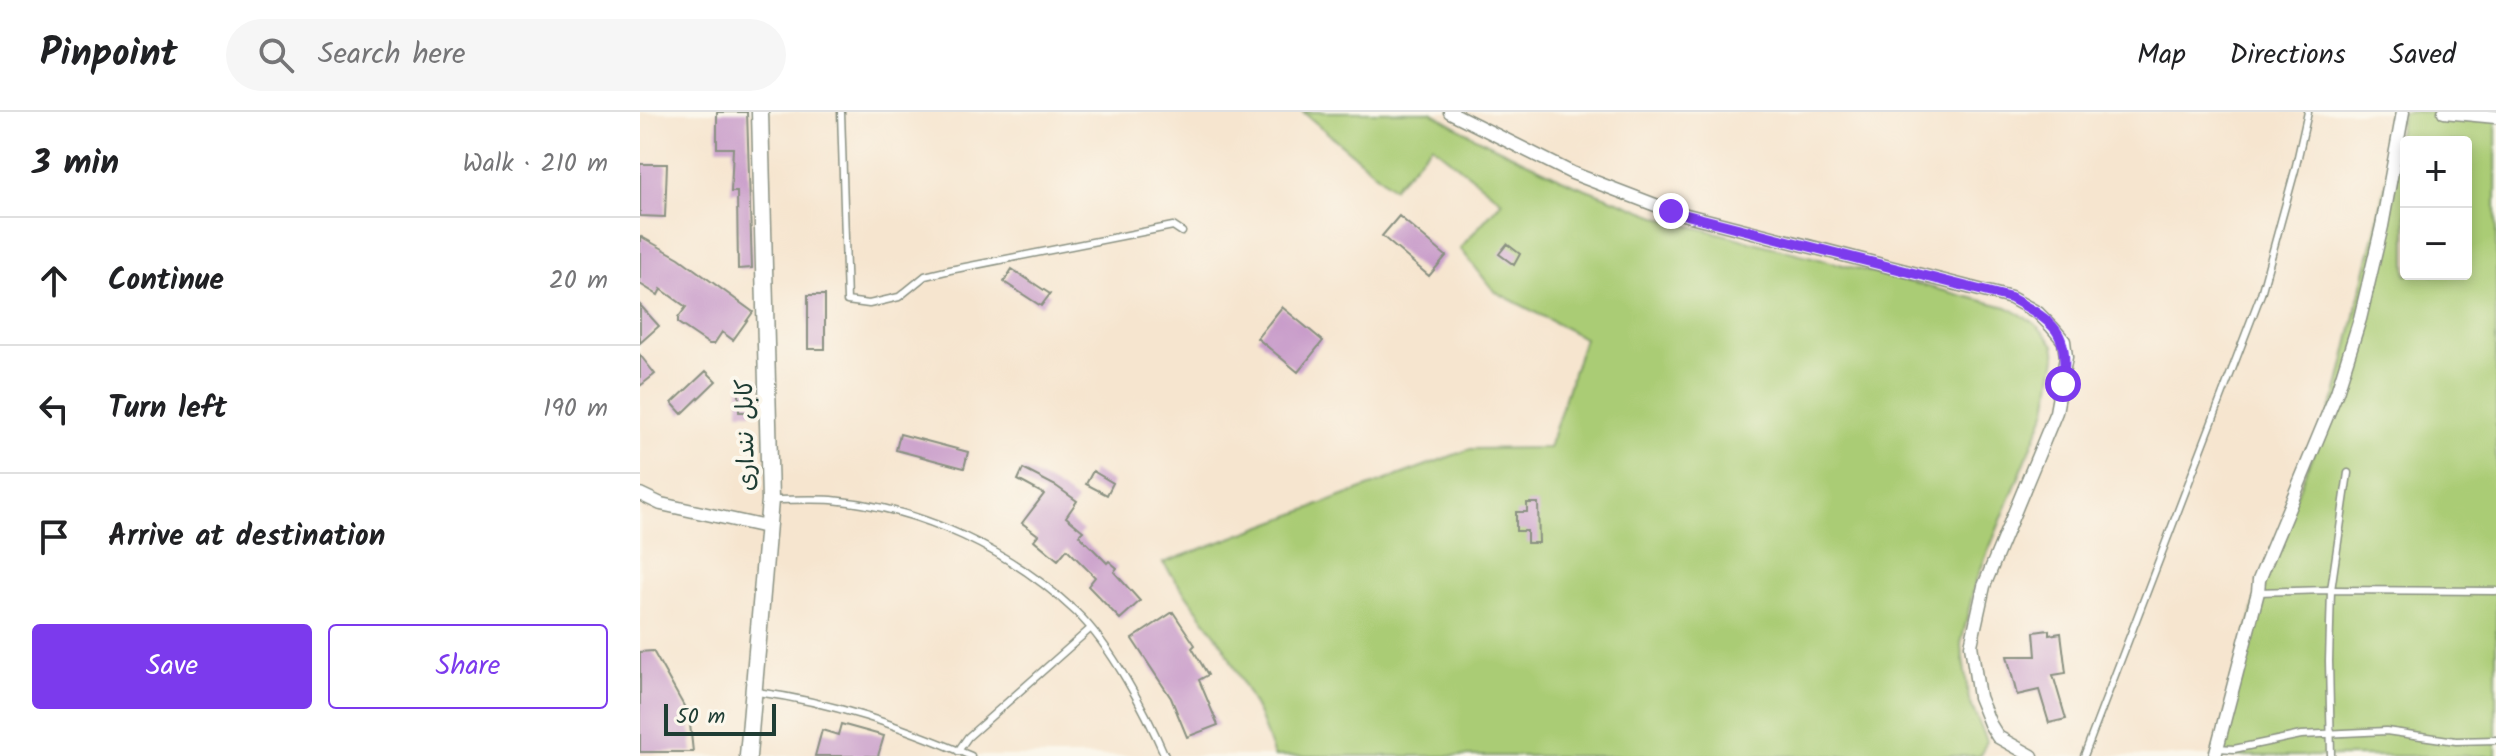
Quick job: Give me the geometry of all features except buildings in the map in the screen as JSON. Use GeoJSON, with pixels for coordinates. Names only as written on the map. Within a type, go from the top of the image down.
{"type":"FeatureCollection","features":[{"type":"Feature","properties":{"kind":"street","name":"کابل ننداری"},"geometry":{"type":"LineString","coordinates":[[748,756],[770,500],[760,112]]}},
{"type":"Feature","properties":{"kind":"street"},"geometry":{"type":"LineString","coordinates":[[1450,112],[1572,173],[1671,211],[2011,298],[2038,313],[2052,327],[2064,341],[2066,357],[2056,412],[1984,586],[1971,645],[1979,697],[1990,724],[1998,737],[2032,756]]}},
{"type":"Feature","properties":{"kind":"street"},"geometry":{"type":"LineString","coordinates":[[2216,752],[2265,566],[2337,392],[2360,319],[2382,226],[2403,112]]}},
{"type":"Feature","properties":{"kind":"street"},"geometry":{"type":"LineString","coordinates":[[2444,112],[2496,117]]}},
{"type":"Feature","properties":{"kind":"street"},"geometry":{"type":"LineString","coordinates":[[640,494],[661,504],[766,527]]}},
{"type":"Feature","properties":{"kind":"lane"},"geometry":{"type":"LineString","coordinates":[[841,112],[847,301],[869,304],[899,297],[925,276],[938,273],[1173,226],[1182,232]]}},
{"type":"Feature","properties":{"kind":"lane"},"geometry":{"type":"LineString","coordinates":[[2084,756],[2261,294],[2308,112]]}},
{"type":"Feature","properties":{"kind":"lane"},"geometry":{"type":"LineString","coordinates":[[2331,756],[2331,590],[2348,473]]}},
{"type":"Feature","properties":{"kind":"lane"},"geometry":{"type":"LineString","coordinates":[[770,500],[832,500],[872,507],[964,534],[1023,569],[1077,613],[1090,629],[1112,658],[1154,730],[1165,756]]}},
{"type":"Feature","properties":{"kind":"lane"},"geometry":{"type":"LineString","coordinates":[[2258,592],[2496,591]]}},
{"type":"Feature","properties":{"kind":"lane"},"geometry":{"type":"LineString","coordinates":[[958,751],[968,737],[1090,629]]}},
{"type":"Feature","properties":{"kind":"lane"},"geometry":{"type":"LineString","coordinates":[[754,692],[816,701],[874,717],[971,756]]}},
{"type":"Feature","properties":{"kind":"lane"},"geometry":{"type":"LineString","coordinates":[[2216,752],[2301,735],[2386,731],[2456,741],[2496,739]]}},
{"type":"Feature","properties":{"kind":"green space"},"geometry":{"type":"Polygon","coordinates":[[[1303,112],[1431,112],[1568,182],[1667,220],[2007,307],[2032,321],[2054,345],[2056,357],[2047,409],[1975,583],[1961,644],[1969,700],[1987,741],[1980,756],[1274,756],[1259,715],[1223,645],[1163,563],[1470,449],[1549,448],[1584,338],[1494,291],[1460,248],[1502,201],[1432,145],[1393,188],[1303,112]]]}},
{"type":"Feature","properties":{"kind":"green space"},"geometry":{"type":"Polygon","coordinates":[[[2403,112],[2496,117],[2496,756],[2215,756],[2258,592],[2337,392],[2403,112]]]}},
{"type":"Feature","properties":{"kind":"route"},"geometry":{"type":"LineString","coordinates":[[1671,211],[2011,298],[2038,313],[2064,341],[2063,384]]}}]}
